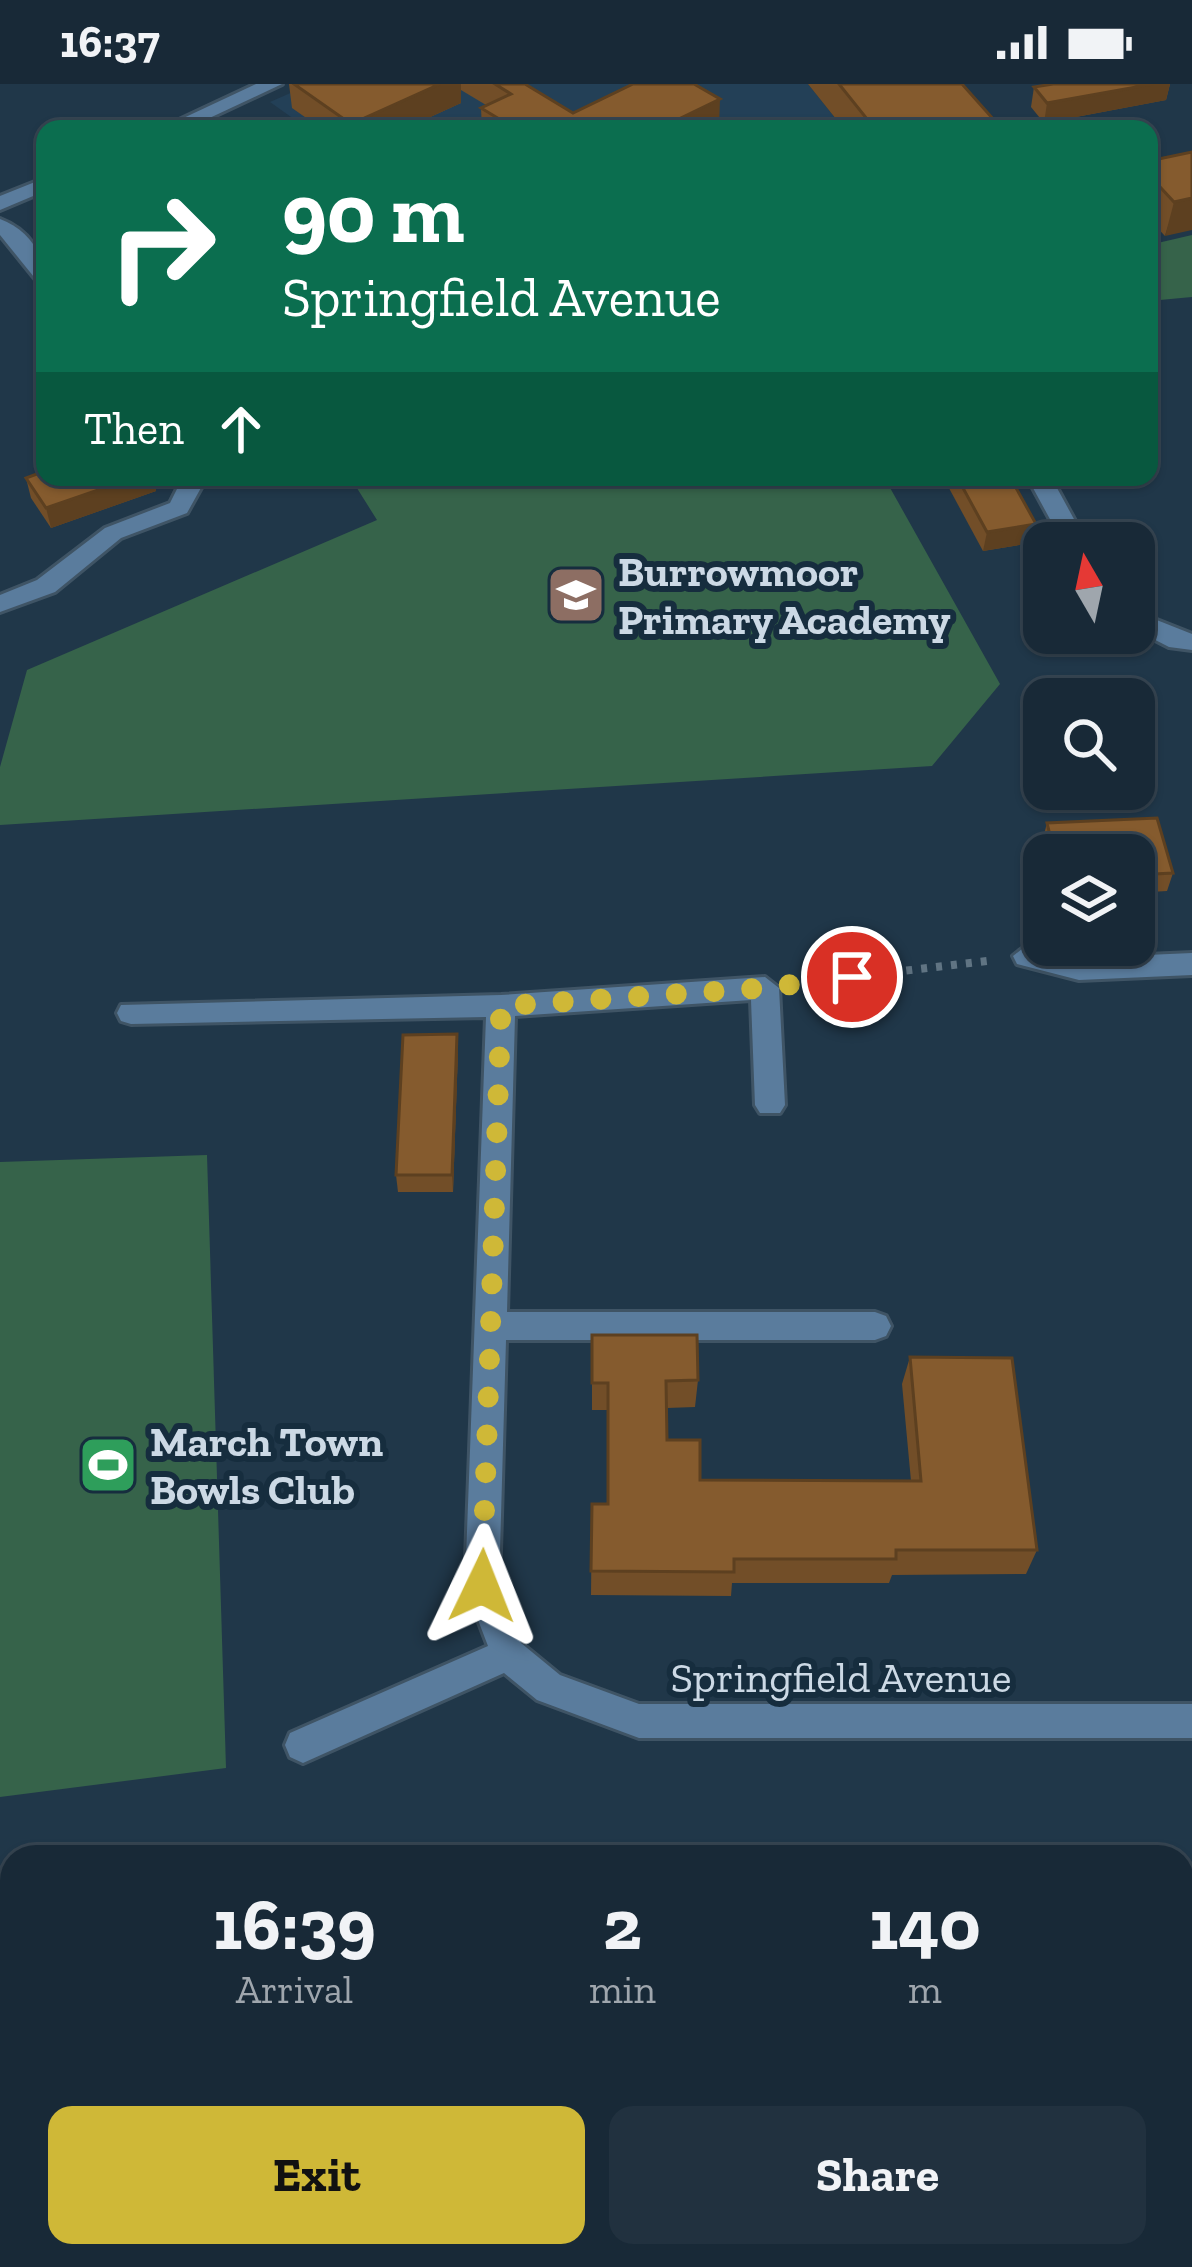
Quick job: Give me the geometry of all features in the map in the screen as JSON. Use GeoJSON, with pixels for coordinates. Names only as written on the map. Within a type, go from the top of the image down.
{"type":"FeatureCollection","features":[{"type":"Feature","properties":{"kind":"street"},"geometry":{"type":"LineString","coordinates":[[190,120],[272,84]]}},
{"type":"Feature","properties":{"kind":"street"},"geometry":{"type":"LineString","coordinates":[[2,200],[36,187]]}},
{"type":"Feature","properties":{"kind":"street"},"geometry":{"type":"LineString","coordinates":[[0,224],[36,263]]}},
{"type":"Feature","properties":{"kind":"street"},"geometry":{"type":"LineString","coordinates":[[0,604],[46,586],[113,533],[179,508],[190,486]]}},
{"type":"Feature","properties":{"kind":"street"},"geometry":{"type":"LineString","coordinates":[[1044,486],[1064,522]]}},
{"type":"Feature","properties":{"kind":"street"},"geometry":{"type":"LineString","coordinates":[[1155,630],[1192,642]]}},
{"type":"Feature","properties":{"kind":"street"},"geometry":{"type":"LineString","coordinates":[[1155,966],[1192,964]]}},
{"type":"Feature","properties":{"kind":"street"},"geometry":{"type":"LineString","coordinates":[[1064,966],[1079,970],[1154,966]]}},
{"type":"Feature","properties":{"kind":"street"},"geometry":{"type":"LineString","coordinates":[[131,1013],[501,1006],[764,988],[770,1106]]}},
{"type":"Feature","properties":{"kind":"street"},"geometry":{"type":"LineString","coordinates":[[303,1745],[508,1654],[482,1586],[501,1006]]}},
{"type":"Feature","properties":{"kind":"street"},"geometry":{"type":"LineString","coordinates":[[490,1326],[875,1326]]}},
{"type":"Feature","properties":{"kind":"street","name":"Springfield Avenue"},"geometry":{"type":"LineString","coordinates":[[508,1654],[549,1688],[639,1721],[1192,1721]]}},
{"type":"Feature","properties":{"kind":"path"},"geometry":{"type":"LineString","coordinates":[[764,988],[1023,956]]}},
{"type":"Feature","properties":{"kind":"shaded area"},"geometry":{"type":"Polygon","coordinates":[[[311,84],[808,84],[837,120],[295,120],[270,102],[311,84]]]}},
{"type":"Feature","properties":{"kind":"green space"},"geometry":{"type":"Polygon","coordinates":[[[1192,235],[1192,297],[1158,300],[1158,243],[1192,235]]]}},
{"type":"Feature","properties":{"kind":"green space","name":"Burrowmoor Primary Academy"},"geometry":{"type":"Polygon","coordinates":[[[356,486],[889,486],[1000,684],[932,766],[0,825],[0,767],[27,670],[377,520],[356,486]]]}},
{"type":"Feature","properties":{"kind":"green space","name":"March Town Bowls Club"},"geometry":{"type":"Polygon","coordinates":[[[207,1155],[226,1768],[0,1797],[0,1162],[207,1155]]]}},
{"type":"Feature","properties":{"kind":"building"},"geometry":{"type":"Polygon","coordinates":[[[294,84],[440,84],[360,120],[345,120],[294,84]]]}},
{"type":"Feature","properties":{"kind":"building"},"geometry":{"type":"Polygon","coordinates":[[[495,84],[525,84],[573,113],[633,84],[694,84],[720,99],[677,120],[501,120],[481,108],[511,94],[495,84]]]}},
{"type":"Feature","properties":{"kind":"building"},"geometry":{"type":"Polygon","coordinates":[[[839,84],[962,84],[994,120],[868,120],[839,84]]]}},
{"type":"Feature","properties":{"kind":"building"},"geometry":{"type":"Polygon","coordinates":[[[1153,84],[1047,103],[1034,87],[1153,84]]]}},
{"type":"Feature","properties":{"kind":"building"},"geometry":{"type":"Polygon","coordinates":[[[1192,152],[1192,198],[1174,202],[1158,185],[1158,159],[1192,152]]]}},
{"type":"Feature","properties":{"kind":"building"},"geometry":{"type":"Polygon","coordinates":[[[36,474],[36,486],[110,486],[46,508],[26,478],[36,474]]]}},
{"type":"Feature","properties":{"kind":"building"},"geometry":{"type":"Polygon","coordinates":[[[962,486],[1015,486],[1035,522],[1023,522],[1023,526],[987,532],[962,486]]]}},
{"type":"Feature","properties":{"kind":"building"},"geometry":{"type":"Polygon","coordinates":[[[1157,818],[1173,873],[1155,874],[1155,834],[1050,834],[1047,823],[1157,818]]]}},
{"type":"Feature","properties":{"kind":"building"},"geometry":{"type":"Polygon","coordinates":[[[457,1034],[452,1175],[396,1175],[403,1035],[457,1034]]]}},
{"type":"Feature","properties":{"kind":"building"},"geometry":{"type":"Polygon","coordinates":[[[592,1335],[697,1335],[698,1380],[666,1381],[667,1440],[700,1440],[700,1480],[921,1481],[910,1357],[1012,1358],[1037,1550],[896,1550],[896,1559],[734,1559],[734,1572],[591,1571],[592,1504],[608,1504],[608,1383],[592,1383],[592,1335]]]}},
{"type":"Feature","properties":{"kind":"place","name":"Burrowmoor Primary Academy"},"geometry":{"type":"Point","coordinates":[576,595]}},
{"type":"Feature","properties":{"kind":"place","name":"March Town Bowls Club"},"geometry":{"type":"Point","coordinates":[108,1465]}},
{"type":"Feature","properties":{"kind":"route"},"geometry":{"type":"LineString","coordinates":[[482,1586],[501,1006],[764,988],[852,977]]}}]}
